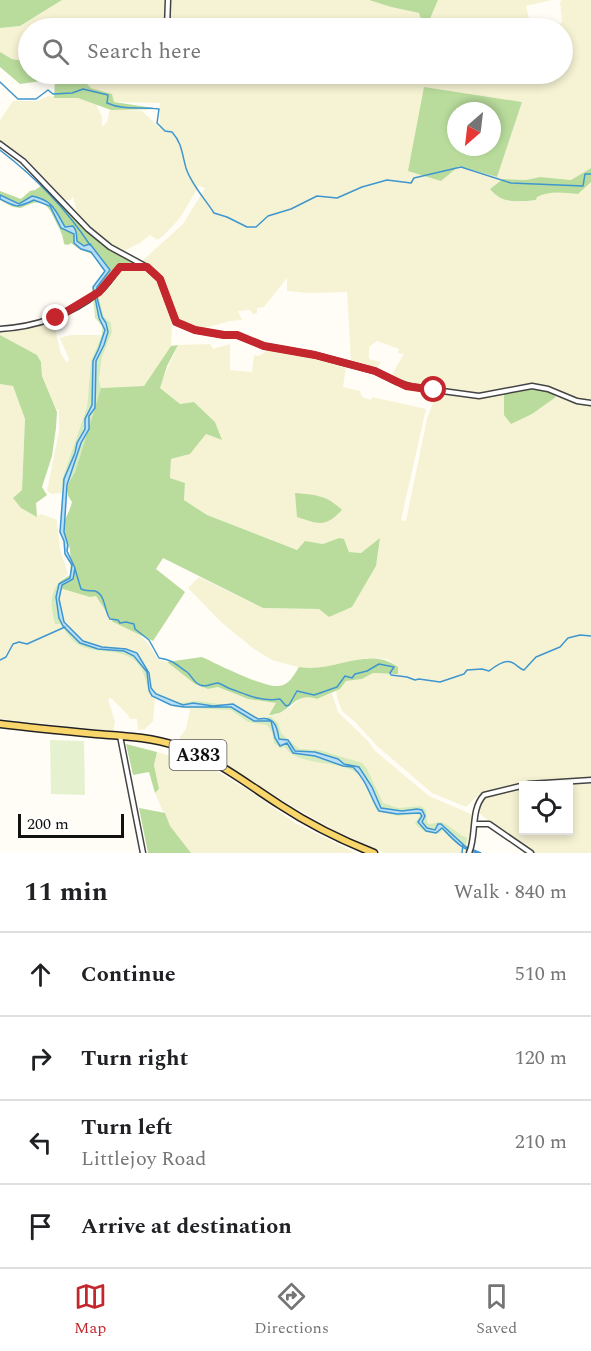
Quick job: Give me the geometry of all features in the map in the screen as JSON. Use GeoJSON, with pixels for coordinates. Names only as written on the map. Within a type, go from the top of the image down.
{"type":"FeatureCollection","features":[{"type":"Feature","properties":{"kind":"main road","name":"A383"},"geometry":{"type":"LineString","coordinates":[[0,723],[160,742],[198,754],[233,774],[281,807],[374,853]]}},
{"type":"Feature","properties":{"kind":"street"},"geometry":{"type":"LineString","coordinates":[[167,18],[168,0]]}},
{"type":"Feature","properties":{"kind":"street"},"geometry":{"type":"LineString","coordinates":[[0,144],[24,161],[88,229],[110,248],[147,267],[160,279],[176,322],[195,330],[237,335],[264,346],[315,355],[375,371],[413,387],[479,396],[532,386],[548,389],[577,401],[591,403]]}},
{"type":"Feature","properties":{"kind":"street"},"geometry":{"type":"LineString","coordinates":[[0,329],[56,318],[99,292],[120,267],[147,267]]}},
{"type":"Feature","properties":{"kind":"street"},"geometry":{"type":"LineString","coordinates":[[120,736],[143,853]]}},
{"type":"Feature","properties":{"kind":"street"},"geometry":{"type":"LineString","coordinates":[[469,853],[477,806],[484,795],[529,784],[591,780]]}},
{"type":"Feature","properties":{"kind":"street"},"geometry":{"type":"LineString","coordinates":[[475,824],[489,824],[531,853]]}},
{"type":"Feature","properties":{"kind":"shaded area"},"geometry":{"type":"Polygon","coordinates":[[[62,0],[166,0],[165,18],[33,18],[62,0]]]}},
{"type":"Feature","properties":{"kind":"shaded area"},"geometry":{"type":"Polygon","coordinates":[[[171,0],[369,0],[419,13],[421,18],[170,18],[171,0]]]}},
{"type":"Feature","properties":{"kind":"shaded area"},"geometry":{"type":"Polygon","coordinates":[[[438,0],[551,0],[526,6],[529,18],[430,18],[438,0]]]}},
{"type":"Feature","properties":{"kind":"shaded area"},"geometry":{"type":"Polygon","coordinates":[[[562,0],[591,0],[591,168],[571,180],[540,177],[526,180],[504,179],[491,189],[508,201],[519,202],[536,200],[542,194],[557,191],[578,194],[591,182],[591,401],[538,384],[525,384],[477,393],[404,383],[392,378],[404,354],[398,353],[399,349],[377,341],[369,347],[369,359],[381,362],[377,368],[351,361],[347,292],[287,291],[287,278],[264,307],[257,308],[257,313],[253,314],[250,310],[238,311],[242,320],[205,328],[189,325],[175,316],[166,284],[161,275],[142,261],[183,224],[205,188],[199,186],[180,218],[163,236],[157,240],[150,235],[122,252],[90,227],[77,212],[73,196],[71,200],[65,200],[27,159],[0,140],[0,120],[13,101],[38,101],[48,96],[78,98],[96,104],[102,117],[102,127],[107,122],[110,109],[142,111],[160,128],[160,103],[114,102],[112,94],[91,88],[87,84],[573,84],[573,18],[562,18],[560,2],[562,0]]]}},
{"type":"Feature","properties":{"kind":"shaded area"},"geometry":{"type":"Polygon","coordinates":[[[18,26],[18,60],[0,52],[0,28],[18,26]]]}},
{"type":"Feature","properties":{"kind":"shaded area"},"geometry":{"type":"Polygon","coordinates":[[[121,268],[147,270],[157,279],[172,324],[171,346],[144,386],[101,388],[99,381],[102,357],[112,331],[111,323],[104,317],[98,294],[121,268]]]}},
{"type":"Feature","properties":{"kind":"shaded area"},"geometry":{"type":"Polygon","coordinates":[[[51,322],[61,354],[67,363],[69,359],[60,338],[71,335],[102,335],[91,361],[87,407],[62,480],[62,493],[51,494],[47,491],[59,431],[59,410],[56,409],[42,376],[41,362],[37,355],[0,335],[0,331],[51,322]]]}},
{"type":"Feature","properties":{"kind":"shaded area"},"geometry":{"type":"Polygon","coordinates":[[[210,344],[213,349],[230,344],[230,370],[252,372],[254,355],[259,356],[268,350],[318,358],[346,367],[343,387],[360,391],[362,397],[371,400],[372,397],[426,409],[401,520],[406,521],[427,419],[437,392],[474,398],[504,393],[504,415],[532,414],[556,397],[591,406],[591,778],[519,781],[519,784],[481,793],[466,807],[432,793],[377,746],[342,711],[337,698],[336,691],[346,681],[362,679],[373,673],[398,674],[398,667],[388,659],[367,658],[305,669],[272,660],[254,649],[221,622],[188,588],[199,577],[263,608],[319,609],[329,617],[352,607],[376,566],[380,539],[361,553],[349,552],[344,539],[339,538],[323,544],[305,541],[297,550],[207,515],[184,500],[185,483],[170,478],[171,459],[190,454],[206,434],[221,439],[215,422],[194,402],[180,404],[160,388],[178,345],[210,344]]]}},
{"type":"Feature","properties":{"kind":"shaded area"},"geometry":{"type":"Polygon","coordinates":[[[0,384],[13,386],[25,419],[22,490],[37,516],[41,514],[57,520],[60,549],[68,574],[59,581],[63,589],[96,596],[113,622],[139,634],[158,659],[168,663],[195,684],[208,689],[218,687],[248,699],[277,703],[270,715],[276,715],[291,707],[302,697],[309,696],[317,699],[332,693],[338,712],[369,742],[374,750],[429,796],[471,814],[471,831],[465,853],[385,853],[336,831],[283,801],[220,760],[180,743],[180,737],[186,729],[190,709],[175,707],[155,698],[153,721],[145,729],[138,730],[137,719],[130,719],[111,698],[108,699],[115,722],[113,731],[0,719],[0,384]]]}},
{"type":"Feature","properties":{"kind":"shaded area"},"geometry":{"type":"Polygon","coordinates":[[[157,752],[210,767],[295,823],[356,853],[191,853],[169,826],[155,793],[159,789],[154,765],[157,752]]]}},
{"type":"Feature","properties":{"kind":"shaded area"},"geometry":{"type":"Polygon","coordinates":[[[573,784],[591,784],[591,853],[533,853],[478,812],[484,797],[519,789],[519,835],[573,835],[573,784]]]}},
{"type":"Feature","properties":{"kind":"green space"},"geometry":{"type":"Polygon","coordinates":[[[0,0],[62,0],[33,18],[18,18],[18,26],[0,28],[0,0]]]}},
{"type":"Feature","properties":{"kind":"green space"},"geometry":{"type":"Polygon","coordinates":[[[369,0],[438,0],[430,18],[421,18],[419,13],[369,0]]]}},
{"type":"Feature","properties":{"kind":"green space"},"geometry":{"type":"Polygon","coordinates":[[[0,52],[18,60],[18,82],[0,67],[0,52]]]}},
{"type":"Feature","properties":{"kind":"green space"},"geometry":{"type":"Polygon","coordinates":[[[55,84],[87,84],[91,88],[112,94],[114,102],[160,109],[111,110],[78,98],[54,98],[55,84]]]}},
{"type":"Feature","properties":{"kind":"green space"},"geometry":{"type":"Polygon","coordinates":[[[424,87],[522,102],[497,177],[459,166],[441,181],[408,171],[424,87]]]}},
{"type":"Feature","properties":{"kind":"green space"},"geometry":{"type":"Polygon","coordinates":[[[591,168],[591,182],[578,194],[552,193],[537,197],[536,200],[517,201],[505,200],[490,189],[503,179],[526,180],[540,177],[571,180],[591,168]]]}},
{"type":"Feature","properties":{"kind":"green space"},"geometry":{"type":"Polygon","coordinates":[[[36,175],[88,230],[110,248],[143,268],[119,266],[104,289],[93,296],[92,289],[104,271],[92,254],[71,243],[64,244],[63,237],[49,209],[38,202],[21,208],[13,207],[0,200],[0,191],[21,199],[30,191],[41,186],[36,175]]]}},
{"type":"Feature","properties":{"kind":"green space"},"geometry":{"type":"Polygon","coordinates":[[[98,294],[104,317],[111,323],[112,332],[102,357],[99,380],[101,388],[95,407],[96,361],[107,334],[98,294]]]}},
{"type":"Feature","properties":{"kind":"green space"},"geometry":{"type":"Polygon","coordinates":[[[94,296],[99,318],[105,330],[93,361],[92,405],[85,419],[85,429],[77,443],[64,479],[63,495],[62,480],[87,407],[91,361],[102,335],[102,326],[95,318],[94,296]]]}},
{"type":"Feature","properties":{"kind":"green space"},"geometry":{"type":"Polygon","coordinates":[[[0,335],[37,355],[41,362],[42,376],[57,412],[52,456],[42,487],[47,495],[36,503],[37,517],[21,508],[13,498],[22,490],[25,419],[13,386],[0,384],[0,335]]]}},
{"type":"Feature","properties":{"kind":"green space"},"geometry":{"type":"Polygon","coordinates":[[[178,345],[167,366],[160,388],[180,404],[194,402],[215,422],[222,440],[206,434],[190,454],[171,459],[170,478],[185,483],[184,500],[207,515],[297,550],[305,541],[323,544],[339,538],[344,539],[349,552],[361,553],[380,538],[376,566],[352,607],[329,617],[319,609],[263,608],[163,558],[156,569],[185,592],[153,641],[113,622],[96,596],[90,597],[63,589],[59,582],[70,575],[71,567],[70,548],[64,530],[72,502],[69,498],[68,487],[75,472],[101,388],[144,386],[171,346],[178,345]]]}},
{"type":"Feature","properties":{"kind":"green space"},"geometry":{"type":"Polygon","coordinates":[[[530,387],[551,392],[556,397],[532,414],[511,424],[504,415],[504,393],[530,387]]]}},
{"type":"Feature","properties":{"kind":"green space"},"geometry":{"type":"Polygon","coordinates":[[[95,408],[89,427],[89,416],[95,408]]]}},
{"type":"Feature","properties":{"kind":"green space"},"geometry":{"type":"Polygon","coordinates":[[[87,432],[75,472],[68,483],[81,443],[87,432]]]}},
{"type":"Feature","properties":{"kind":"green space"},"geometry":{"type":"Polygon","coordinates":[[[295,493],[321,497],[331,501],[342,510],[331,520],[321,523],[297,517],[295,493]]]}},
{"type":"Feature","properties":{"kind":"green space"},"geometry":{"type":"Polygon","coordinates":[[[59,582],[63,589],[59,599],[65,623],[83,641],[104,647],[126,648],[137,653],[149,673],[153,691],[179,703],[198,701],[226,705],[233,703],[258,718],[271,717],[278,723],[281,733],[299,749],[319,750],[362,763],[383,803],[398,808],[421,806],[426,810],[429,824],[443,823],[467,838],[465,850],[442,830],[440,833],[426,832],[415,824],[420,815],[418,813],[398,816],[377,811],[365,782],[358,774],[341,766],[299,758],[285,747],[280,748],[274,743],[272,732],[267,725],[248,722],[231,710],[175,707],[149,694],[141,667],[130,657],[82,646],[74,641],[60,624],[55,624],[52,602],[59,582]]]}},
{"type":"Feature","properties":{"kind":"green space"},"geometry":{"type":"Polygon","coordinates":[[[202,657],[240,675],[272,686],[286,684],[299,667],[324,667],[362,659],[386,661],[398,667],[398,674],[373,673],[362,679],[346,681],[340,689],[317,699],[302,698],[283,711],[269,715],[276,703],[248,699],[218,687],[208,689],[195,684],[167,662],[202,657]]]}},
{"type":"Feature","properties":{"kind":"green space"},"geometry":{"type":"Polygon","coordinates":[[[50,740],[84,741],[85,795],[51,794],[50,740]]]}},
{"type":"Feature","properties":{"kind":"green space"},"geometry":{"type":"Polygon","coordinates":[[[126,744],[157,752],[154,765],[159,789],[155,793],[149,772],[133,775],[126,744]]]}},
{"type":"Feature","properties":{"kind":"green space"},"geometry":{"type":"Polygon","coordinates":[[[139,808],[165,813],[170,826],[191,853],[148,853],[139,808]]]}},
{"type":"Feature","properties":{"kind":"water"},"geometry":{"type":"Polygon","coordinates":[[[0,195],[19,204],[32,196],[49,203],[65,227],[73,226],[77,241],[84,246],[90,244],[110,270],[97,287],[96,294],[108,332],[96,361],[95,408],[89,416],[89,429],[81,443],[67,485],[64,532],[68,545],[67,551],[75,568],[73,579],[62,585],[59,599],[64,622],[83,641],[137,653],[149,673],[151,688],[156,694],[183,705],[233,704],[258,719],[271,720],[277,729],[279,739],[288,740],[295,751],[315,752],[338,759],[344,764],[359,767],[372,787],[381,808],[402,811],[422,810],[425,816],[422,822],[427,828],[435,830],[438,824],[441,824],[466,847],[481,853],[464,848],[442,828],[436,833],[426,831],[418,822],[422,816],[420,813],[397,814],[379,811],[365,783],[353,767],[343,766],[315,756],[293,753],[287,743],[280,746],[275,738],[271,721],[254,721],[231,707],[184,707],[171,705],[152,696],[147,672],[134,656],[124,651],[98,649],[80,643],[63,626],[59,618],[56,597],[59,584],[70,578],[72,565],[65,554],[64,541],[60,532],[64,479],[77,443],[85,429],[85,419],[92,405],[93,361],[105,330],[99,318],[93,287],[105,271],[91,252],[81,249],[74,243],[74,234],[61,228],[50,206],[34,200],[20,206],[14,205],[0,199],[0,195]]]}},
{"type":"Feature","properties":{"kind":"waterway"},"geometry":{"type":"LineString","coordinates":[[0,82],[18,99],[36,99],[48,90],[53,94],[72,93],[83,89],[108,95],[107,103],[114,105],[126,108],[159,109],[157,123],[165,131],[172,132],[175,136],[191,180],[214,213],[247,227],[256,227],[268,216],[291,209],[317,196],[337,198],[362,187],[387,180],[411,183],[414,178],[461,167],[511,183],[583,186],[585,174],[591,174]]}},
{"type":"Feature","properties":{"kind":"waterway"},"geometry":{"type":"LineString","coordinates":[[0,150],[49,194],[90,245]]}},
{"type":"Feature","properties":{"kind":"waterway"},"geometry":{"type":"LineString","coordinates":[[75,569],[81,589],[99,593],[110,619],[118,620],[120,623],[134,624],[135,629],[149,640],[159,658],[177,665],[198,684],[205,686],[218,683],[255,697],[267,700],[280,699],[286,706],[289,705],[297,691],[314,695],[337,687],[345,676],[352,678],[355,674],[367,671],[379,664],[394,667],[391,675],[440,682],[464,674],[467,670],[489,671],[508,661],[524,670],[536,657],[560,647],[568,638],[580,635],[591,636]]}},
{"type":"Feature","properties":{"kind":"waterway"},"geometry":{"type":"LineString","coordinates":[[0,660],[6,657],[13,644],[19,642],[27,644],[65,627]]}},
{"type":"Feature","properties":{"kind":"waterway"},"geometry":{"type":"LineString","coordinates":[[462,853],[463,845]]}},
{"type":"Feature","properties":{"kind":"route"},"geometry":{"type":"LineString","coordinates":[[56,318],[99,292],[120,267],[147,267],[160,279],[176,322],[195,330],[237,335],[264,346],[315,355],[375,371],[406,386],[434,390]]}}]}
